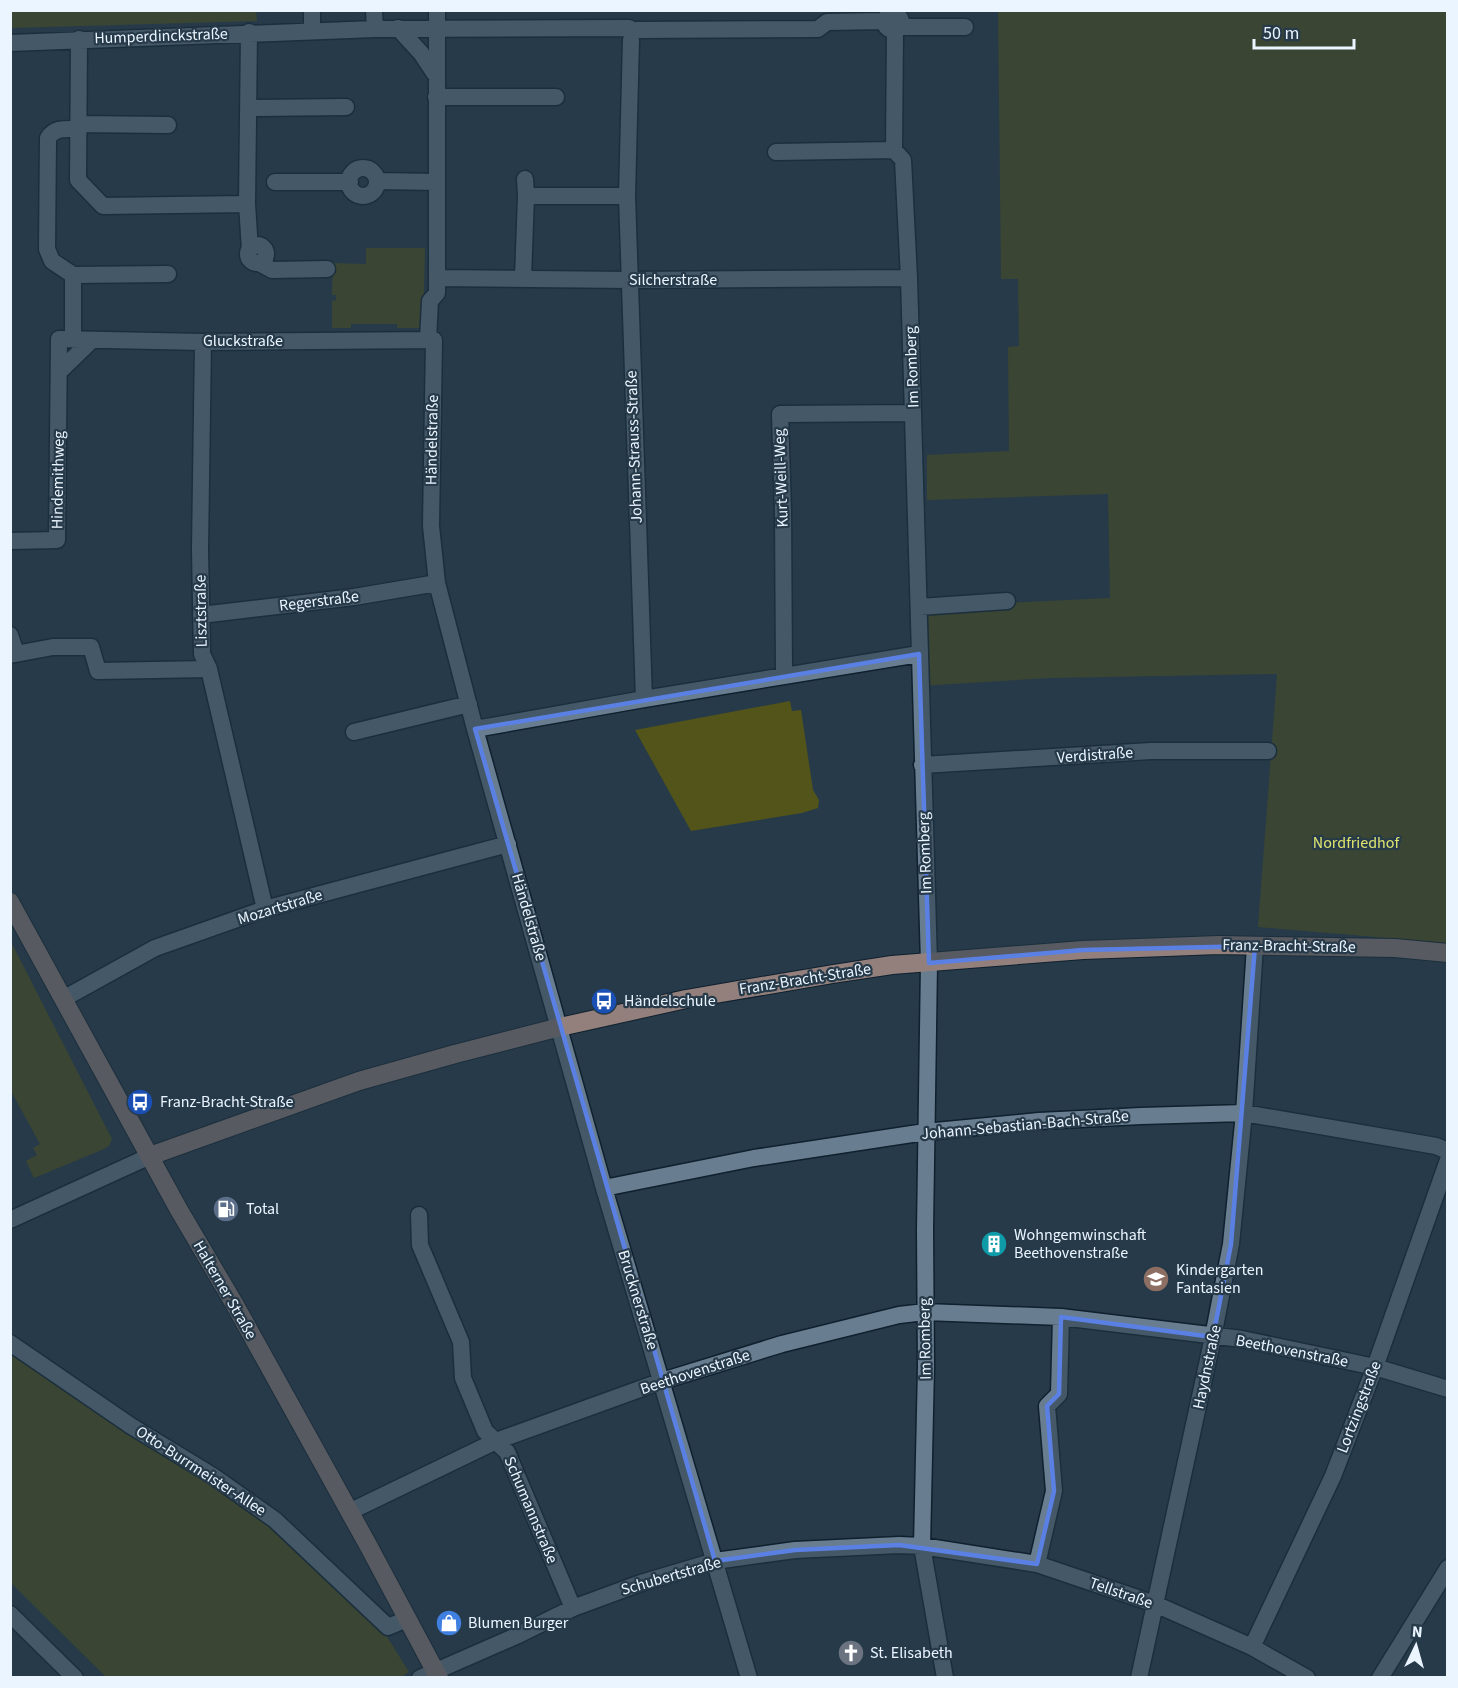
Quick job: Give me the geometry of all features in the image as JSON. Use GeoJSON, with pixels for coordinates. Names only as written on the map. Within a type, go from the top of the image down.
{"type":"FeatureCollection","features":[{"type":"Feature","properties":{"kind":"street"},"geometry":{"type":"LineString","coordinates":[[312,10],[312,30]]}},
{"type":"Feature","properties":{"kind":"street"},"geometry":{"type":"LineString","coordinates":[[374,10],[375,29]]}},
{"type":"Feature","properties":{"kind":"street"},"geometry":{"type":"LineString","coordinates":[[763,10],[764,28]]}},
{"type":"Feature","properties":{"kind":"street","name":"Humperdinckstraße"},"geometry":{"type":"LineString","coordinates":[[10,43],[398,28],[437,19],[632,33],[764,28],[818,29],[827,16],[965,27]]}},
{"type":"Feature","properties":{"kind":"street","name":"Händelstraße"},"geometry":{"type":"LineString","coordinates":[[437,19],[437,293],[430,301],[428,340],[434,340],[431,526],[437,583],[475,729],[560,1027]]}},
{"type":"Feature","properties":{"kind":"street","name":"Im Romberg"},"geometry":{"type":"LineString","coordinates":[[896,21],[894,150],[903,160],[909,278],[929,963],[925,1132],[926,1367],[922,1546],[945,1677]]}},
{"type":"Feature","properties":{"kind":"street"},"geometry":{"type":"LineString","coordinates":[[398,28],[422,52],[436,75]]}},
{"type":"Feature","properties":{"kind":"street"},"geometry":{"type":"LineString","coordinates":[[249,32],[247,204],[254,257],[272,270],[327,269]]}},
{"type":"Feature","properties":{"kind":"street","name":"Johann-Strauss-Straße"},"geometry":{"type":"LineString","coordinates":[[632,33],[627,196],[644,699]]}},
{"type":"Feature","properties":{"kind":"street"},"geometry":{"type":"LineString","coordinates":[[79,39],[78,180],[103,207],[247,204]]}},
{"type":"Feature","properties":{"kind":"street"},"geometry":{"type":"LineString","coordinates":[[436,97],[556,97]]}},
{"type":"Feature","properties":{"kind":"street"},"geometry":{"type":"LineString","coordinates":[[248,108],[346,107]]}},
{"type":"Feature","properties":{"kind":"street"},"geometry":{"type":"LineString","coordinates":[[168,125],[77,127],[51,132],[48,138],[47,249],[52,261],[73,275],[168,274]]}},
{"type":"Feature","properties":{"kind":"street"},"geometry":{"type":"LineString","coordinates":[[776,152],[894,150]]}},
{"type":"Feature","properties":{"kind":"street"},"geometry":{"type":"LineString","coordinates":[[523,278],[525,179]]}},
{"type":"Feature","properties":{"kind":"street"},"geometry":{"type":"LineString","coordinates":[[48,181],[78,180]]}},
{"type":"Feature","properties":{"kind":"street"},"geometry":{"type":"LineString","coordinates":[[275,182],[350,182],[354,192],[364,195],[373,191],[377,181],[437,182]]}},
{"type":"Feature","properties":{"kind":"street"},"geometry":{"type":"LineString","coordinates":[[526,196],[627,196]]}},
{"type":"Feature","properties":{"kind":"street","name":"Hindemithweg"},"geometry":{"type":"LineString","coordinates":[[10,541],[57,540],[59,372],[66,339],[73,275]]}},
{"type":"Feature","properties":{"kind":"street","name":"Silcherstraße"},"geometry":{"type":"LineString","coordinates":[[437,278],[630,280],[909,278]]}},
{"type":"Feature","properties":{"kind":"street","name":"Gluckstraße"},"geometry":{"type":"LineString","coordinates":[[66,339],[204,342],[428,340]]}},
{"type":"Feature","properties":{"kind":"street"},"geometry":{"type":"LineString","coordinates":[[59,372],[92,340]]}},
{"type":"Feature","properties":{"kind":"street","name":"Lisztstraße"},"geometry":{"type":"LineString","coordinates":[[204,342],[200,550],[202,654],[209,669],[265,909]]}},
{"type":"Feature","properties":{"kind":"street","name":"Kurt-Weill-Weg"},"geometry":{"type":"LineString","coordinates":[[784,675],[780,414],[913,413]]}},
{"type":"Feature","properties":{"kind":"street","name":"Regerstraße"},"geometry":{"type":"LineString","coordinates":[[201,615],[354,597],[437,583]]}},
{"type":"Feature","properties":{"kind":"street"},"geometry":{"type":"LineString","coordinates":[[919,607],[1007,602]]}},
{"type":"Feature","properties":{"kind":"street"},"geometry":{"type":"LineString","coordinates":[[10,635],[13,654],[53,646],[91,647],[98,671],[209,669]]}},
{"type":"Feature","properties":{"kind":"street"},"geometry":{"type":"LineString","coordinates":[[475,729],[919,654]]}},
{"type":"Feature","properties":{"kind":"street"},"geometry":{"type":"LineString","coordinates":[[354,732],[469,704]]}},
{"type":"Feature","properties":{"kind":"street","name":"Verdistraße"},"geometry":{"type":"LineString","coordinates":[[922,765],[1140,752],[1268,751]]}},
{"type":"Feature","properties":{"kind":"street","name":"Mozartstraße"},"geometry":{"type":"LineString","coordinates":[[63,999],[155,948],[265,909],[508,844]]}},
{"type":"Feature","properties":{"kind":"street","name":"Halterner Straße"},"geometry":{"type":"LineString","coordinates":[[10,902],[349,1512],[407,1619],[431,1675]]}},
{"type":"Feature","properties":{"kind":"street","name":"Franz-Bracht-Straße"},"geometry":{"type":"LineString","coordinates":[[150,1156],[359,1081],[560,1027],[686,999],[833,974],[892,965],[1083,950],[1218,945],[1395,948],[1448,953]]}},
{"type":"Feature","properties":{"kind":"street","name":"Haydnstraße"},"geometry":{"type":"LineString","coordinates":[[1139,1677],[1231,1244],[1244,1113],[1256,945]]}},
{"type":"Feature","properties":{"kind":"street","name":"Brucknerstraße"},"geometry":{"type":"LineString","coordinates":[[560,1027],[604,1188],[749,1677]]}},
{"type":"Feature","properties":{"kind":"street","name":"Johann-Sebastian-Bach-Straße"},"geometry":{"type":"LineString","coordinates":[[604,1188],[754,1158],[925,1132],[1062,1120],[1141,1116],[1244,1113],[1436,1146],[1448,1151]]}},
{"type":"Feature","properties":{"kind":"street"},"geometry":{"type":"LineString","coordinates":[[10,1220],[150,1156]]}},
{"type":"Feature","properties":{"kind":"street","name":"Lortzingstraße"},"geometry":{"type":"LineString","coordinates":[[1252,1647],[1333,1476],[1375,1367],[1448,1160]]}},
{"type":"Feature","properties":{"kind":"street","name":"Schumannstraße"},"geometry":{"type":"LineString","coordinates":[[419,1215],[420,1245],[461,1342],[463,1378],[485,1431],[507,1452],[573,1608]]}},
{"type":"Feature","properties":{"kind":"street","name":"Beethovenstraße"},"geometry":{"type":"LineString","coordinates":[[349,1512],[496,1442],[662,1381],[782,1344],[899,1315],[925,1312],[1061,1317],[1242,1339],[1375,1367],[1448,1389]]}},
{"type":"Feature","properties":{"kind":"street"},"geometry":{"type":"LineString","coordinates":[[1037,1564],[1054,1491],[1047,1406],[1059,1394],[1061,1317]]}},
{"type":"Feature","properties":{"kind":"street","name":"Otto-Burrmeister-Allee"},"geometry":{"type":"LineString","coordinates":[[10,1343],[131,1426],[213,1476],[275,1520],[388,1627],[407,1619]]}},
{"type":"Feature","properties":{"kind":"street","name":"Schubertstraße"},"geometry":{"type":"LineString","coordinates":[[431,1675],[573,1608],[641,1583],[715,1561],[795,1550],[922,1546]]}},
{"type":"Feature","properties":{"kind":"street","name":"Tellstraße"},"geometry":{"type":"LineString","coordinates":[[922,1546],[1037,1564],[1155,1604],[1252,1647],[1307,1677]]}},
{"type":"Feature","properties":{"kind":"street"},"geometry":{"type":"LineString","coordinates":[[1380,1677],[1440,1595],[1448,1568]]}},
{"type":"Feature","properties":{"kind":"street"},"geometry":{"type":"LineString","coordinates":[[12,1618],[75,1677]]}},
{"type":"Feature","properties":{"kind":"highlighted area"},"geometry":{"type":"Polygon","coordinates":[[[919,654],[929,963],[1083,950],[1255,946],[1231,1244],[1213,1337],[1061,1317],[1059,1394],[1047,1406],[1054,1491],[1037,1564],[899,1545],[795,1550],[715,1561],[475,729],[919,654]]]}},
{"type":"Feature","properties":{"kind":"green space"},"geometry":{"type":"Polygon","coordinates":[[[256,10],[257,21],[11,28],[11,11],[256,10]]]}},
{"type":"Feature","properties":{"kind":"green space","name":"Nordfriedhof"},"geometry":{"type":"Polygon","coordinates":[[[998,11],[1447,11],[1447,943],[1258,927],[1277,674],[1050,678],[920,686],[919,607],[1110,598],[1108,494],[927,500],[927,455],[1009,451],[1008,347],[1019,346],[1018,279],[1001,279],[998,11]]]}},
{"type":"Feature","properties":{"kind":"green space"},"geometry":{"type":"Polygon","coordinates":[[[366,248],[425,248],[423,328],[397,328],[397,324],[351,324],[351,328],[332,328],[332,301],[336,300],[336,295],[332,295],[333,263],[366,264],[366,248]]]}},
{"type":"Feature","properties":{"kind":"green space"},"geometry":{"type":"Polygon","coordinates":[[[790,701],[792,711],[801,710],[813,790],[819,800],[818,808],[802,813],[691,831],[635,730],[790,701]]]}},
{"type":"Feature","properties":{"kind":"green space"},"geometry":{"type":"Polygon","coordinates":[[[10,940],[112,1139],[109,1146],[104,1149],[34,1178],[26,1161],[37,1155],[33,1148],[40,1144],[11,1091],[10,940]]]}},
{"type":"Feature","properties":{"kind":"green space"},"geometry":{"type":"Polygon","coordinates":[[[10,1349],[266,1520],[379,1624],[409,1672],[400,1678],[106,1677],[11,1583],[10,1349]]]}},
{"type":"Feature","properties":{"kind":"place","name":"Händelschule"},"geometry":{"type":"Point","coordinates":[604,1001]}},
{"type":"Feature","properties":{"kind":"place","name":"Franz-Bracht-Straße"},"geometry":{"type":"Point","coordinates":[140,1102]}},
{"type":"Feature","properties":{"kind":"place","name":"Total"},"geometry":{"type":"Point","coordinates":[226,1209]}},
{"type":"Feature","properties":{"kind":"place","name":"Wohngemwinschaft Beethovenstraße"},"geometry":{"type":"Point","coordinates":[994,1244]}},
{"type":"Feature","properties":{"kind":"place","name":"Kindergarten Fantasien"},"geometry":{"type":"Point","coordinates":[1156,1279]}},
{"type":"Feature","properties":{"kind":"place","name":"Blumen Burger"},"geometry":{"type":"Point","coordinates":[449,1623]}},
{"type":"Feature","properties":{"kind":"place","name":"St. Elisabeth"},"geometry":{"type":"Point","coordinates":[851,1653]}}]}
